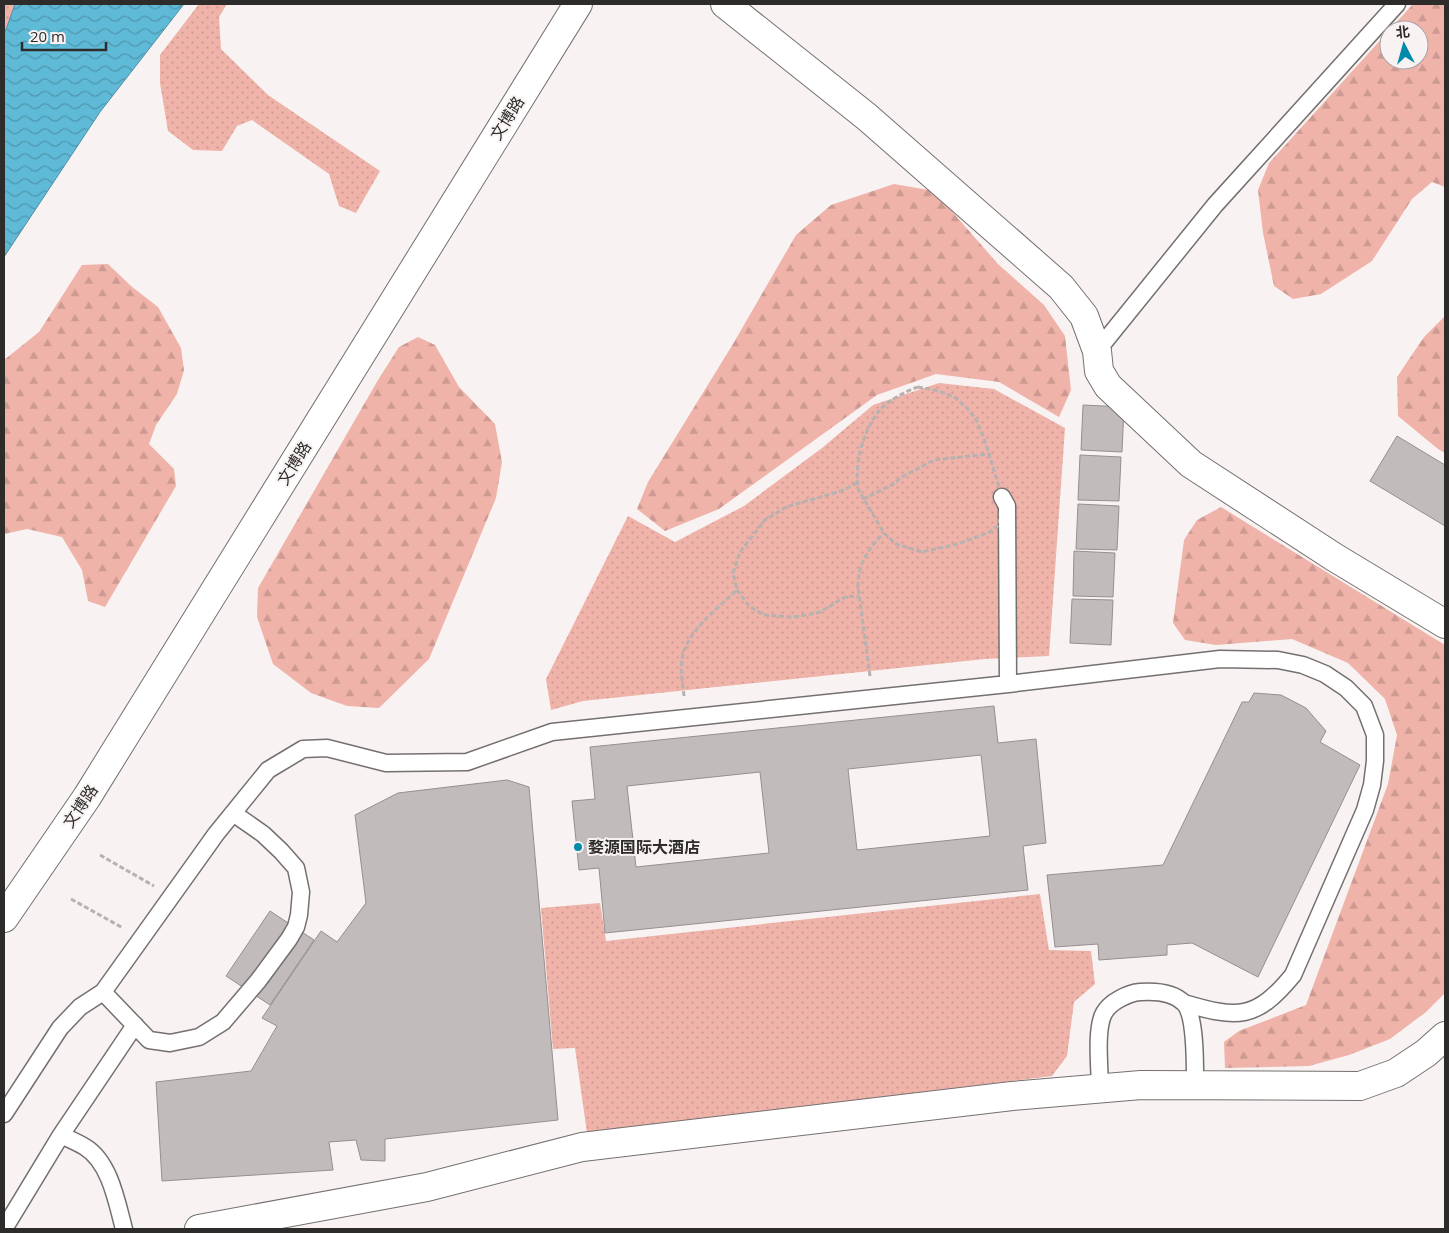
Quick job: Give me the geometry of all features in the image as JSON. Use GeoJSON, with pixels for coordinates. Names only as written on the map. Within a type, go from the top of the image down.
{"type":"FeatureCollection","features":[{"type":"Feature","properties":{"kind":"street","name":"文博路"},"geometry":{"type":"LineString","coordinates":[[4,918],[86,797],[578,4]]}},
{"type":"Feature","properties":{"kind":"street"},"geometry":{"type":"LineString","coordinates":[[725,4],[867,117],[1061,287],[1084,316],[1097,351],[1099,371],[1108,386],[1190,464],[1334,558],[1445,624]]}},
{"type":"Feature","properties":{"kind":"street"},"geometry":{"type":"LineString","coordinates":[[199,1229],[427,1186],[582,1147],[1012,1096],[1100,1089],[1196,1085],[1360,1086],[1396,1073],[1426,1053],[1445,1036]]}},
{"type":"Feature","properties":{"kind":"lane"},"geometry":{"type":"LineString","coordinates":[[1097,351],[1216,205],[1397,4]]}},
{"type":"Feature","properties":{"kind":"lane"},"geometry":{"type":"LineString","coordinates":[[1002,497],[1006,506],[1008,684]]}},
{"type":"Feature","properties":{"kind":"lane"},"geometry":{"type":"LineString","coordinates":[[4,1114],[60,1028],[80,1007],[103,992],[216,834],[268,770],[302,749],[327,748],[386,763],[467,762],[552,732],[1008,684],[1220,659],[1278,660],[1303,665],[1325,674],[1346,688],[1364,706],[1375,735],[1376,761],[1365,810],[1293,975],[1278,993],[1260,1006],[1244,1013],[1227,1014],[1184,1003],[1166,994],[1131,993],[1120,999],[1104,1012],[1099,1029],[1100,1089]]}},
{"type":"Feature","properties":{"kind":"lane"},"geometry":{"type":"LineString","coordinates":[[103,992],[149,1040],[170,1043],[199,1037],[223,1022],[290,939],[296,927],[301,892],[296,868],[282,851],[263,834],[233,813]]}},
{"type":"Feature","properties":{"kind":"lane"},"geometry":{"type":"LineString","coordinates":[[1184,1003],[1191,1020],[1195,1052],[1196,1085]]}},
{"type":"Feature","properties":{"kind":"lane"},"geometry":{"type":"LineString","coordinates":[[4,1229],[60,1135],[135,1025]]}},
{"type":"Feature","properties":{"kind":"lane"},"geometry":{"type":"LineString","coordinates":[[60,1135],[87,1148],[102,1164],[114,1191],[124,1229]]}},
{"type":"Feature","properties":{"kind":"path"},"geometry":{"type":"LineString","coordinates":[[918,387],[938,391],[954,398],[967,408],[977,421],[1002,497],[999,525],[990,532],[958,544],[922,552],[896,544],[884,533],[859,491],[857,483],[857,459],[866,435],[879,410],[905,392],[918,387]]}},
{"type":"Feature","properties":{"kind":"path"},"geometry":{"type":"LineString","coordinates":[[864,499],[934,460],[989,454]]}},
{"type":"Feature","properties":{"kind":"path"},"geometry":{"type":"LineString","coordinates":[[857,483],[841,491],[786,507],[764,520],[740,552],[733,573],[737,590],[749,606],[764,615],[791,617],[820,612],[847,596],[860,597]]}},
{"type":"Feature","properties":{"kind":"path"},"geometry":{"type":"LineString","coordinates":[[873,698],[858,572],[871,546],[884,533]]}},
{"type":"Feature","properties":{"kind":"path"},"geometry":{"type":"LineString","coordinates":[[685,718],[681,660],[685,647],[699,628],[737,590]]}},
{"type":"Feature","properties":{"kind":"path"},"geometry":{"type":"LineString","coordinates":[[100,855],[172,896]]}},
{"type":"Feature","properties":{"kind":"path"},"geometry":{"type":"LineString","coordinates":[[71,899],[142,939]]}},
{"type":"Feature","properties":{"kind":"green space"},"geometry":{"type":"Polygon","coordinates":[[[4,4],[15,4],[4,35],[4,4]]]}},
{"type":"Feature","properties":{"kind":"green space"},"geometry":{"type":"Polygon","coordinates":[[[199,4],[227,4],[219,17],[221,49],[268,95],[380,171],[356,213],[339,206],[329,174],[252,120],[237,126],[222,151],[193,150],[168,131],[160,83],[160,55],[199,4]]]}},
{"type":"Feature","properties":{"kind":"green space"},"geometry":{"type":"Polygon","coordinates":[[[1413,4],[1445,4],[1445,187],[1432,182],[1412,199],[1372,261],[1321,294],[1293,299],[1274,286],[1263,233],[1258,190],[1269,163],[1379,42],[1379,70],[1429,70],[1429,20],[1398,20],[1413,4]]]}},
{"type":"Feature","properties":{"kind":"green space"},"geometry":{"type":"Polygon","coordinates":[[[894,184],[934,191],[998,264],[1044,305],[1065,336],[1071,390],[1059,417],[999,382],[936,374],[877,395],[719,509],[665,531],[637,509],[648,482],[733,344],[796,235],[831,205],[894,184]]]}},
{"type":"Feature","properties":{"kind":"green space"},"geometry":{"type":"Polygon","coordinates":[[[108,264],[131,286],[158,307],[181,348],[184,370],[177,394],[156,425],[149,444],[174,469],[176,486],[105,607],[88,601],[82,570],[62,537],[27,529],[4,534],[4,360],[39,332],[82,265],[108,264]]]}},
{"type":"Feature","properties":{"kind":"green space"},"geometry":{"type":"Polygon","coordinates":[[[1445,316],[1445,453],[1398,416],[1397,377],[1424,337],[1445,316]]]}},
{"type":"Feature","properties":{"kind":"green space"},"geometry":{"type":"Polygon","coordinates":[[[418,337],[435,345],[459,387],[495,424],[502,462],[496,498],[429,659],[379,708],[347,706],[311,693],[273,664],[257,617],[258,588],[399,347],[418,337]]]}},
{"type":"Feature","properties":{"kind":"green space"},"geometry":{"type":"Polygon","coordinates":[[[939,383],[994,389],[1065,428],[1049,656],[985,659],[583,701],[551,710],[546,679],[628,516],[675,542],[744,506],[822,448],[873,405],[939,383]]]}},
{"type":"Feature","properties":{"kind":"green space"},"geometry":{"type":"Polygon","coordinates":[[[1221,507],[1445,645],[1445,993],[1426,1012],[1390,1039],[1349,1055],[1309,1066],[1225,1068],[1224,1042],[1239,1031],[1306,1005],[1388,784],[1397,735],[1385,699],[1348,663],[1292,639],[1216,645],[1185,640],[1173,623],[1184,540],[1197,520],[1221,507]]]}},
{"type":"Feature","properties":{"kind":"green space"},"geometry":{"type":"Polygon","coordinates":[[[1040,894],[1049,950],[1091,951],[1095,984],[1074,1002],[1067,1056],[1052,1076],[587,1133],[575,1048],[553,1049],[541,908],[600,903],[606,941],[1040,894]]]}},
{"type":"Feature","properties":{"kind":"water"},"geometry":{"type":"Polygon","coordinates":[[[15,4],[184,4],[100,112],[4,257],[4,35],[15,4]]]}},
{"type":"Feature","properties":{"kind":"building"},"geometry":{"type":"Polygon","coordinates":[[[1083,405],[1124,407],[1122,452],[1081,450],[1083,405]]]}},
{"type":"Feature","properties":{"kind":"building"},"geometry":{"type":"Polygon","coordinates":[[[1397,436],[1445,465],[1445,526],[1370,481],[1397,436]]]}},
{"type":"Feature","properties":{"kind":"building"},"geometry":{"type":"Polygon","coordinates":[[[1080,455],[1121,457],[1119,501],[1078,500],[1080,455]]]}},
{"type":"Feature","properties":{"kind":"building"},"geometry":{"type":"Polygon","coordinates":[[[1078,504],[1119,506],[1117,550],[1076,549],[1078,504]]]}},
{"type":"Feature","properties":{"kind":"building"},"geometry":{"type":"Polygon","coordinates":[[[1074,551],[1115,553],[1113,597],[1073,596],[1074,551]]]}},
{"type":"Feature","properties":{"kind":"building"},"geometry":{"type":"Polygon","coordinates":[[[1072,599],[1113,600],[1111,645],[1070,643],[1072,599]]]}},
{"type":"Feature","properties":{"kind":"building"},"geometry":{"type":"Polygon","coordinates":[[[1254,693],[1281,695],[1306,708],[1326,731],[1320,742],[1360,765],[1258,977],[1192,943],[1167,945],[1167,955],[1099,960],[1098,944],[1055,947],[1047,875],[1163,865],[1242,702],[1249,702],[1254,693]]]}},
{"type":"Feature","properties":{"kind":"building"},"geometry":{"type":"Polygon","coordinates":[[[994,706],[998,743],[1036,739],[1046,843],[1023,846],[1028,890],[605,933],[599,868],[579,870],[572,801],[595,799],[590,747],[994,706]],[[981,755],[848,769],[857,850],[990,836],[981,755]],[[760,772],[627,786],[636,867],[769,853],[760,772]]]}},
{"type":"Feature","properties":{"kind":"building"},"geometry":{"type":"Polygon","coordinates":[[[507,780],[529,787],[558,1120],[385,1139],[385,1161],[361,1160],[356,1140],[329,1142],[333,1170],[162,1181],[156,1082],[251,1071],[277,1026],[262,1018],[321,931],[337,942],[366,903],[355,815],[398,793],[507,780]]]}},
{"type":"Feature","properties":{"kind":"building"},"geometry":{"type":"Polygon","coordinates":[[[270,911],[314,940],[270,1005],[226,976],[270,911]]]}},
{"type":"Feature","properties":{"kind":"place","name":"婺源国际大酒店"},"geometry":{"type":"Point","coordinates":[578,847]}}]}
